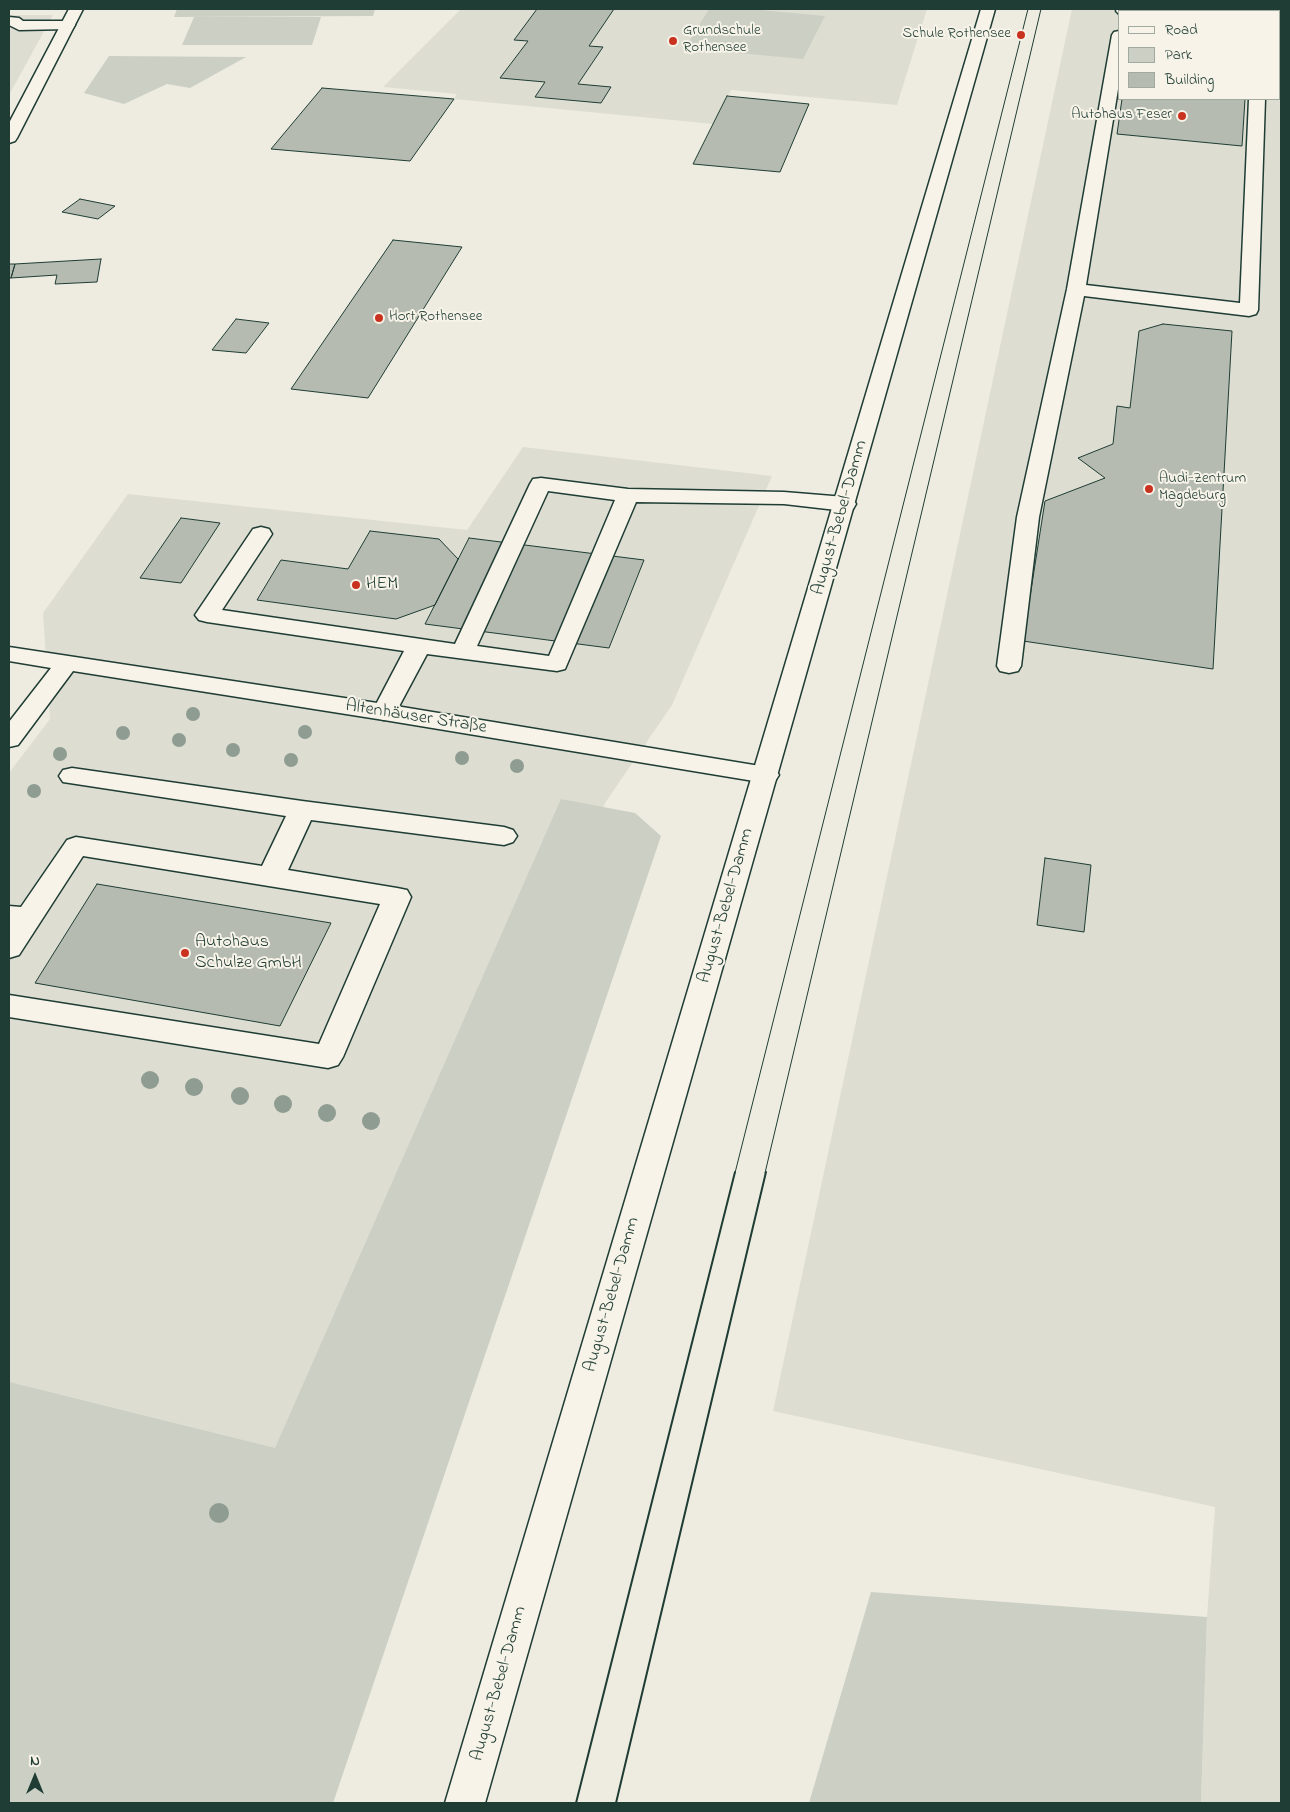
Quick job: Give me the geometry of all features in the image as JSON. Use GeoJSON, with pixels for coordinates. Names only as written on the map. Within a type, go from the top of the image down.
{"type":"FeatureCollection","features":[{"type":"Feature","properties":{"kind":"main road"},"geometry":{"type":"LineString","coordinates":[[9,138],[76,9]]}},
{"type":"Feature","properties":{"kind":"main road","name":"August-Bebel-Damm"},"geometry":{"type":"LineString","coordinates":[[465,1803],[988,9]]}},
{"type":"Feature","properties":{"kind":"main road"},"geometry":{"type":"LineString","coordinates":[[9,41],[14,23],[68,25]]}},
{"type":"Feature","properties":{"kind":"main road"},"geometry":{"type":"LineString","coordinates":[[1010,666],[1028,517],[1076,289],[1118,41]]}},
{"type":"Feature","properties":{"kind":"main road"},"geometry":{"type":"LineString","coordinates":[[1076,289],[1249,310],[1257,100]]}},
{"type":"Feature","properties":{"kind":"main road"},"geometry":{"type":"LineString","coordinates":[[463,652],[541,484],[628,495],[784,498],[845,504]]}},
{"type":"Feature","properties":{"kind":"main road"},"geometry":{"type":"LineString","coordinates":[[261,534],[206,615],[556,664],[628,495]]}},
{"type":"Feature","properties":{"kind":"main road"},"geometry":{"type":"LineString","coordinates":[[384,712],[419,646]]}},
{"type":"Feature","properties":{"kind":"main road","name":"Altenhäuser Straße"},"geometry":{"type":"LineString","coordinates":[[9,654],[384,712],[766,775]]}},
{"type":"Feature","properties":{"kind":"main road"},"geometry":{"type":"LineString","coordinates":[[9,739],[66,664]]}},
{"type":"Feature","properties":{"kind":"main road"},"geometry":{"type":"LineString","coordinates":[[72,776],[302,810],[504,836]]}},
{"type":"Feature","properties":{"kind":"main road"},"geometry":{"type":"LineString","coordinates":[[270,877],[302,810]]}},
{"type":"Feature","properties":{"kind":"main road"},"geometry":{"type":"LineString","coordinates":[[9,948],[18,916],[76,846],[397,897],[328,1056],[9,1006]]}},
{"type":"Feature","properties":{"kind":"shaded area","name":"Grundschule Rothensee"},"geometry":{"type":"Polygon","coordinates":[[[461,9],[927,9],[897,105],[731,90],[714,124],[454,99],[457,94],[383,87],[461,9]]]}},
{"type":"Feature","properties":{"kind":"shaded area"},"geometry":{"type":"Polygon","coordinates":[[[1072,9],[1281,9],[1281,1803],[1201,1803],[1207,1617],[1215,1507],[773,1411],[1072,9]]]}},
{"type":"Feature","properties":{"kind":"shaded area"},"geometry":{"type":"Polygon","coordinates":[[[9,15],[53,15],[9,95],[9,15]]]}},
{"type":"Feature","properties":{"kind":"shaded area"},"geometry":{"type":"Polygon","coordinates":[[[523,447],[772,476],[672,705],[605,803],[250,1803],[9,1803],[9,773],[50,719],[43,613],[128,494],[467,530],[523,447]]]}},
{"type":"Feature","properties":{"kind":"green space"},"geometry":{"type":"Polygon","coordinates":[[[177,9],[375,9],[373,16],[174,17],[177,9]]]}},
{"type":"Feature","properties":{"kind":"green space"},"geometry":{"type":"Polygon","coordinates":[[[709,9],[749,9],[825,16],[803,59],[685,48],[709,9]]]}},
{"type":"Feature","properties":{"kind":"green space"},"geometry":{"type":"Polygon","coordinates":[[[194,17],[321,17],[312,45],[182,45],[194,17]]]}},
{"type":"Feature","properties":{"kind":"green space"},"geometry":{"type":"Polygon","coordinates":[[[109,56],[246,57],[190,88],[167,84],[124,104],[84,93],[109,56]]]}},
{"type":"Feature","properties":{"kind":"green space"},"geometry":{"type":"Polygon","coordinates":[[[561,799],[635,813],[661,836],[333,1803],[9,1803],[9,1382],[275,1448],[561,799]]]}},
{"type":"Feature","properties":{"kind":"green space"},"geometry":{"type":"Polygon","coordinates":[[[871,1592],[1207,1617],[1201,1803],[809,1803],[871,1592]]]}},
{"type":"Feature","properties":{"kind":"building"},"geometry":{"type":"Polygon","coordinates":[[[537,9],[614,9],[589,46],[603,47],[578,84],[611,87],[601,103],[535,97],[545,82],[500,78],[528,41],[514,40],[537,9]]]}},
{"type":"Feature","properties":{"kind":"building"},"geometry":{"type":"Polygon","coordinates":[[[322,88],[454,99],[410,161],[271,149],[322,88]]]}},
{"type":"Feature","properties":{"kind":"building"},"geometry":{"type":"Polygon","coordinates":[[[727,96],[809,104],[780,172],[693,164],[727,96]]]}},
{"type":"Feature","properties":{"kind":"building","name":"Autohaus Feser"},"geometry":{"type":"Polygon","coordinates":[[[1122,100],[1245,100],[1242,146],[1117,134],[1122,100]]]}},
{"type":"Feature","properties":{"kind":"building"},"geometry":{"type":"Polygon","coordinates":[[[80,199],[115,206],[98,219],[62,212],[80,199]]]}},
{"type":"Feature","properties":{"kind":"building","name":"Hort Rothensee"},"geometry":{"type":"Polygon","coordinates":[[[393,240],[462,247],[368,398],[291,389],[393,240]]]}},
{"type":"Feature","properties":{"kind":"building"},"geometry":{"type":"Polygon","coordinates":[[[101,259],[97,282],[55,284],[57,275],[11,278],[15,264],[101,259]]]}},
{"type":"Feature","properties":{"kind":"building"},"geometry":{"type":"Polygon","coordinates":[[[9,264],[15,264],[11,278],[9,278],[9,264]]]}},
{"type":"Feature","properties":{"kind":"building"},"geometry":{"type":"Polygon","coordinates":[[[236,319],[269,323],[246,353],[212,350],[236,319]]]}},
{"type":"Feature","properties":{"kind":"building","name":"Audi-Zentrum Magdeburg"},"geometry":{"type":"Polygon","coordinates":[[[1163,324],[1232,331],[1213,669],[1023,641],[1045,501],[1105,478],[1078,458],[1113,444],[1117,406],[1130,408],[1139,331],[1163,324]]]}},
{"type":"Feature","properties":{"kind":"building"},"geometry":{"type":"Polygon","coordinates":[[[181,518],[220,523],[181,583],[140,578],[181,518]]]}},
{"type":"Feature","properties":{"kind":"building","name":"HEM"},"geometry":{"type":"Polygon","coordinates":[[[370,531],[439,539],[458,559],[435,605],[396,619],[257,600],[281,560],[348,569],[370,531]]]}},
{"type":"Feature","properties":{"kind":"building"},"geometry":{"type":"Polygon","coordinates":[[[469,538],[644,560],[609,648],[425,624],[469,538]]]}},
{"type":"Feature","properties":{"kind":"building"},"geometry":{"type":"Polygon","coordinates":[[[1045,858],[1091,865],[1084,932],[1037,925],[1045,858]]]}},
{"type":"Feature","properties":{"kind":"building","name":"Autohaus Schulze GmbH"},"geometry":{"type":"Polygon","coordinates":[[[97,884],[331,923],[280,1026],[35,983],[97,884]]]}},
{"type":"Feature","properties":{"kind":"tram line"},"geometry":{"type":"LineString","coordinates":[[735,1173],[1028,9]]}},
{"type":"Feature","properties":{"kind":"tram line"},"geometry":{"type":"LineString","coordinates":[[765,1173],[1041,9]]}},
{"type":"Feature","properties":{"kind":"tram line"},"geometry":{"type":"LineString","coordinates":[[576,1803],[735,1172]]}},
{"type":"Feature","properties":{"kind":"tram line"},"geometry":{"type":"LineString","coordinates":[[616,1803],[766,1172]]}},
{"type":"Feature","properties":{"kind":"place","name":"Schule Rothensee"},"geometry":{"type":"Point","coordinates":[1021,35]}},
{"type":"Feature","properties":{"kind":"place","name":"Grundschule Rothensee"},"geometry":{"type":"Point","coordinates":[673,41]}},
{"type":"Feature","properties":{"kind":"place","name":"Autohaus Feser"},"geometry":{"type":"Point","coordinates":[1182,116]}},
{"type":"Feature","properties":{"kind":"place","name":"Hort Rothensee"},"geometry":{"type":"Point","coordinates":[379,318]}},
{"type":"Feature","properties":{"kind":"place","name":"Audi-Zentrum Magdeburg"},"geometry":{"type":"Point","coordinates":[1149,489]}},
{"type":"Feature","properties":{"kind":"place","name":"HEM"},"geometry":{"type":"Point","coordinates":[356,585]}},
{"type":"Feature","properties":{"kind":"place","name":"Autohaus Schulze GmbH"},"geometry":{"type":"Point","coordinates":[185,953]}}]}
